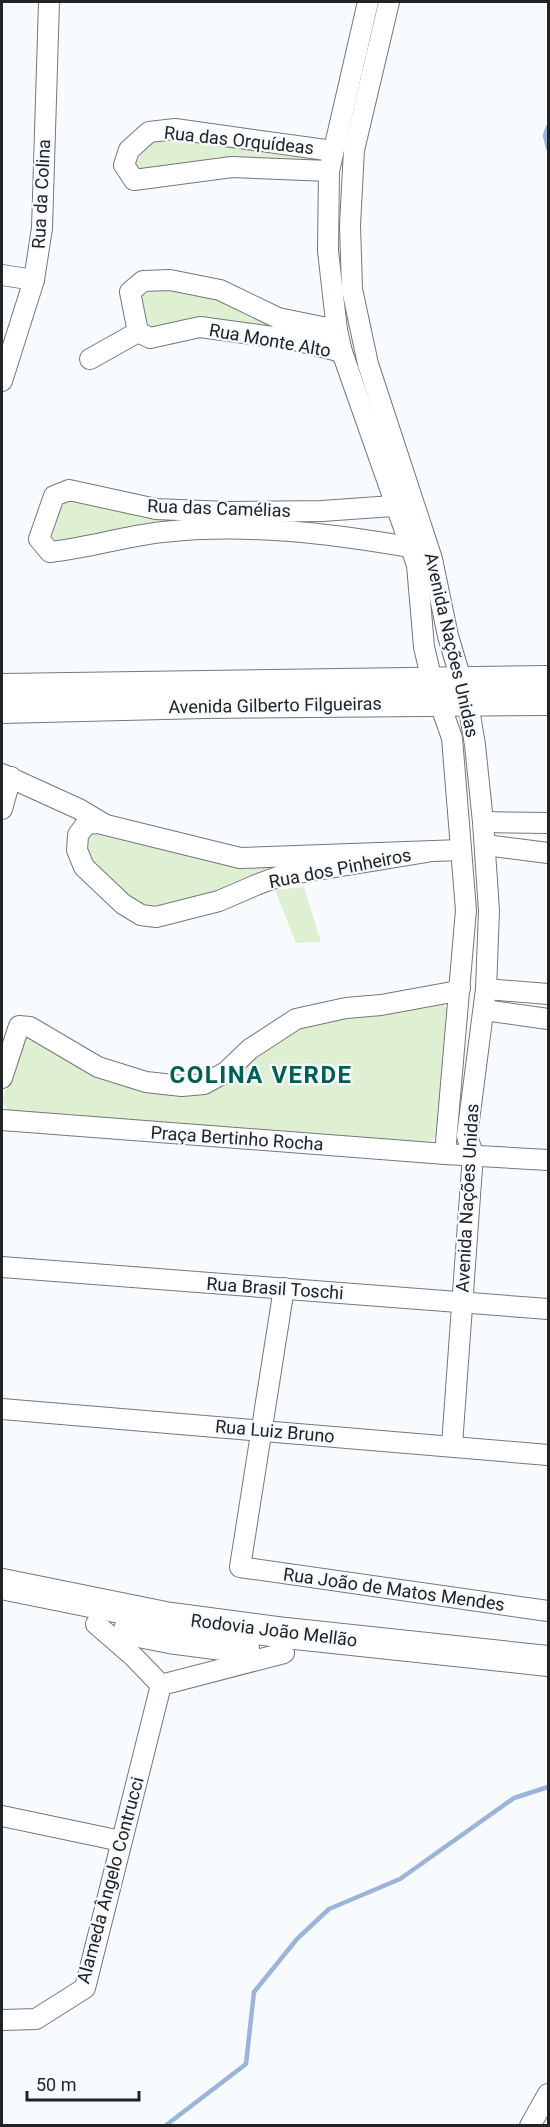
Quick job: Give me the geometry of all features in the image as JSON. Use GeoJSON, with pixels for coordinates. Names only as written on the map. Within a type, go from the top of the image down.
{"type":"FeatureCollection","features":[{"type":"Feature","properties":{"kind":"highway","name":"Rodovia João Mellão"},"geometry":{"type":"LineString","coordinates":[[2,1584],[165,1617],[286,1633],[549,1661]]}},
{"type":"Feature","properties":{"kind":"highway","name":"Rodovia João Mellão"},"geometry":{"type":"LineString","coordinates":[[2,1604],[175,1639],[549,1681]]}},
{"type":"Feature","properties":{"kind":"main road","name":"Avenida Gilberto Filgueiras"},"geometry":{"type":"LineString","coordinates":[[464,692],[549,680]]}},
{"type":"Feature","properties":{"kind":"main road","name":"Avenida Gilberto Filgueiras"},"geometry":{"type":"LineString","coordinates":[[2,687],[205,694],[464,692],[549,702]]}},
{"type":"Feature","properties":{"kind":"main road","name":"Avenida Gilberto Filgueiras"},"geometry":{"type":"LineString","coordinates":[[2,710],[205,694]]}},
{"type":"Feature","properties":{"kind":"street","name":"Rua da Colina"},"geometry":{"type":"LineString","coordinates":[[2,381],[5,360],[34,280],[42,228],[49,2]]}},
{"type":"Feature","properties":{"kind":"street","name":"Avenida Nações Unidas"},"geometry":{"type":"LineString","coordinates":[[368,2],[329,171],[328,251],[337,330],[342,352],[417,565],[424,647],[452,738],[466,910],[445,1154]]}},
{"type":"Feature","properties":{"kind":"street","name":"Avenida Nações Unidas"},"geometry":{"type":"LineString","coordinates":[[389,2],[354,150],[350,225],[352,289],[368,364],[416,504],[432,559],[448,636],[464,692],[475,745],[489,911],[486,989],[467,1136],[473,1154],[453,1445]]}},
{"type":"Feature","properties":{"kind":"street","name":"Rua das Orquídeas"},"geometry":{"type":"LineString","coordinates":[[329,171],[232,167],[134,180],[124,165],[129,150],[149,132],[175,129],[333,151]]}},
{"type":"Feature","properties":{"kind":"street"},"geometry":{"type":"LineString","coordinates":[[2,275],[34,280]]}},
{"type":"Feature","properties":{"kind":"street","name":"Rua Monte Alto"},"geometry":{"type":"LineString","coordinates":[[337,330],[278,318],[220,290],[170,279],[143,281],[130,292],[138,332],[150,338],[200,327],[295,340],[342,352]]}},
{"type":"Feature","properties":{"kind":"street"},"geometry":{"type":"LineString","coordinates":[[90,359],[138,332]]}},
{"type":"Feature","properties":{"kind":"street","name":"Rua das Camélias"},"geometry":{"type":"LineString","coordinates":[[409,547],[357,538],[226,528],[161,532],[50,552],[39,539],[54,496],[69,490],[156,509],[275,511],[416,504]]}},
{"type":"Feature","properties":{"kind":"street"},"geometry":{"type":"LineString","coordinates":[[2,809],[6,776]]}},
{"type":"Feature","properties":{"kind":"street","name":"Rua dos Pinheiros"},"geometry":{"type":"LineString","coordinates":[[6,776],[79,809],[104,824]]}},
{"type":"Feature","properties":{"kind":"street"},"geometry":{"type":"LineString","coordinates":[[483,822],[549,823]]}},
{"type":"Feature","properties":{"kind":"street","name":"Rua dos Pinheiros"},"geometry":{"type":"LineString","coordinates":[[432,851],[280,876],[219,901],[156,917],[141,915],[123,904],[84,867],[77,850],[78,835],[86,824],[104,824],[240,858],[432,851],[461,850]]}},
{"type":"Feature","properties":{"kind":"street"},"geometry":{"type":"LineString","coordinates":[[485,845],[549,853]]}},
{"type":"Feature","properties":{"kind":"street"},"geometry":{"type":"LineString","coordinates":[[2,1078],[19,1026],[30,1027],[98,1067],[146,1082],[182,1086],[204,1084],[226,1072],[250,1049],[296,1019],[346,1008],[381,1005],[452,992],[460,988]]}},
{"type":"Feature","properties":{"kind":"street"},"geometry":{"type":"LineString","coordinates":[[486,989],[549,994]]}},
{"type":"Feature","properties":{"kind":"street"},"geometry":{"type":"LineString","coordinates":[[483,1010],[549,1019]]}},
{"type":"Feature","properties":{"kind":"street","name":"Praça Bertinho Rocha"},"geometry":{"type":"LineString","coordinates":[[2,1120],[549,1160]]}},
{"type":"Feature","properties":{"kind":"street","name":"Rua Brasil Toschi"},"geometry":{"type":"LineString","coordinates":[[2,1267],[549,1309]]}},
{"type":"Feature","properties":{"kind":"street"},"geometry":{"type":"LineString","coordinates":[[260,1430],[284,1288]]}},
{"type":"Feature","properties":{"kind":"street","name":"Rua Luiz Bruno"},"geometry":{"type":"LineString","coordinates":[[2,1409],[453,1445],[549,1455]]}},
{"type":"Feature","properties":{"kind":"street","name":"Rua João de Matos Mendes"},"geometry":{"type":"LineString","coordinates":[[260,1430],[240,1567],[549,1611]]}},
{"type":"Feature","properties":{"kind":"street"},"geometry":{"type":"LineString","coordinates":[[96,1624],[161,1685],[284,1653]]}},
{"type":"Feature","properties":{"kind":"street","name":"Alameda Ângelo Contrucci"},"geometry":{"type":"LineString","coordinates":[[2,2020],[36,2019],[85,1988],[161,1685]]}},
{"type":"Feature","properties":{"kind":"street"},"geometry":{"type":"LineString","coordinates":[[2,1816],[121,1840]]}},
{"type":"Feature","properties":{"kind":"street"},"geometry":{"type":"LineString","coordinates":[[530,2126],[549,2094]]}},
{"type":"Feature","properties":{"kind":"green space"},"geometry":{"type":"Polygon","coordinates":[[[175,138],[254,147],[320,160],[316,163],[143,173],[135,168],[133,161],[146,145],[175,138]]]}},
{"type":"Feature","properties":{"kind":"green space"},"geometry":{"type":"Polygon","coordinates":[[[168,287],[214,295],[284,330],[148,330],[139,296],[144,289],[168,287]]]}},
{"type":"Feature","properties":{"kind":"green space"},"geometry":{"type":"Polygon","coordinates":[[[69,499],[178,519],[57,544],[49,535],[58,505],[69,499]]]}},
{"type":"Feature","properties":{"kind":"green space"},"geometry":{"type":"Polygon","coordinates":[[[88,828],[239,862],[368,858],[218,898],[142,911],[88,864],[82,837],[88,828]]]}},
{"type":"Feature","properties":{"kind":"green space"},"geometry":{"type":"Polygon","coordinates":[[[304,887],[321,942],[296,943],[275,890],[304,887]]]}},
{"type":"Feature","properties":{"kind":"green space"},"geometry":{"type":"Polygon","coordinates":[[[439,1001],[452,1011],[441,1126],[433,1140],[423,1145],[10,1113],[2,1102],[19,1042],[28,1036],[151,1092],[182,1096],[206,1091],[269,1038],[301,1024],[439,1001]]]}},
{"type":"Feature","properties":{"kind":"waterway"},"geometry":{"type":"LineString","coordinates":[[548,127],[545,135],[548,148]]}},
{"type":"Feature","properties":{"kind":"waterway"},"geometry":{"type":"LineString","coordinates":[[165,2126],[246,2064],[254,1992],[297,1939],[329,1909],[400,1879],[514,1798],[548,1787]]}},
{"type":"Feature","properties":{"kind":"district","name":"COLINA VERDE"},"geometry":{"type":"Point","coordinates":[261,1075]}}]}
